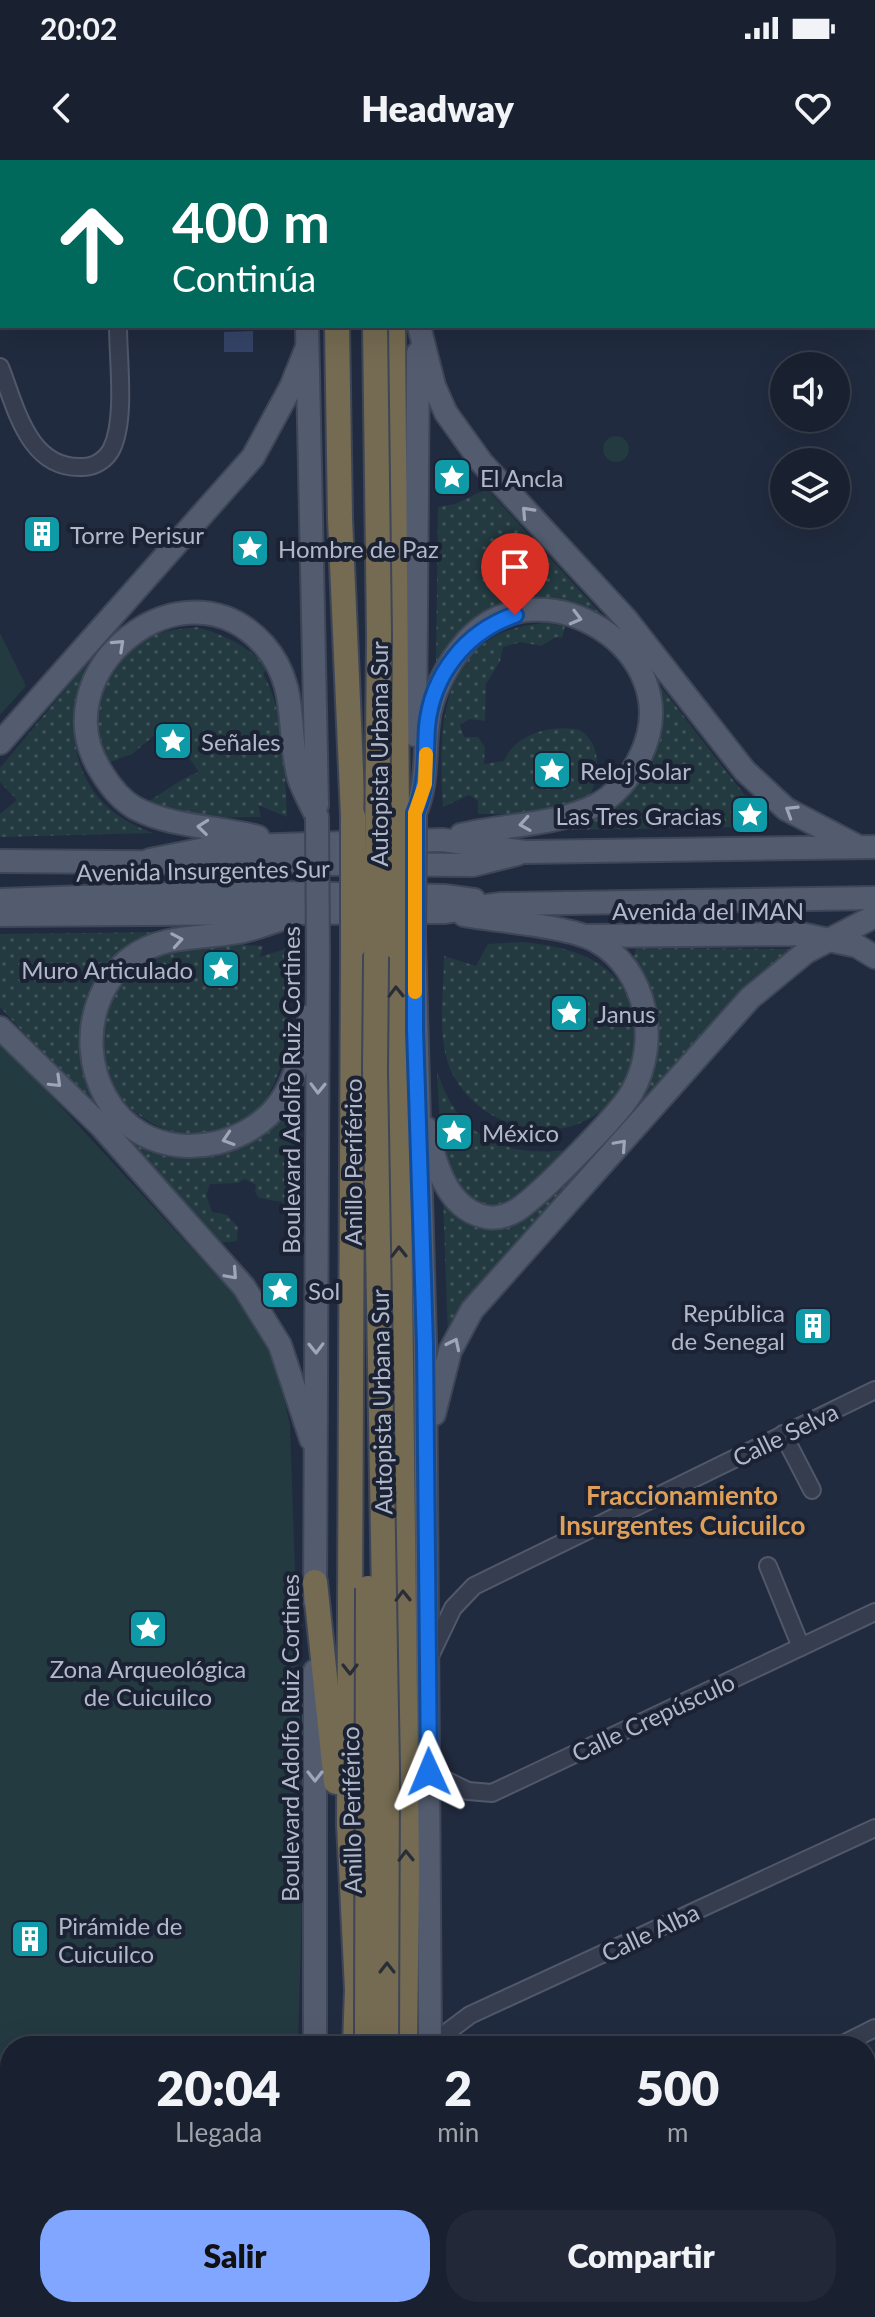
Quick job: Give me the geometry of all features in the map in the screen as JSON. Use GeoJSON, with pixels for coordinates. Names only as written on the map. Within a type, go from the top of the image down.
{"type":"FeatureCollection","features":[{"type":"Feature","properties":{"kind":"highway","name":"Anillo Periférico"},"geometry":{"type":"LineString","coordinates":[[337,328],[340,518],[353,816],[349,1824],[357,1990],[355,2036]]}},
{"type":"Feature","properties":{"kind":"highway","name":"Autopista Urbana Sur"},"geometry":{"type":"LineString","coordinates":[[360,328],[365,644],[363,1069],[367,2036]]}},
{"type":"Feature","properties":{"kind":"highway","name":"Autopista Urbana Sur"},"geometry":{"type":"LineString","coordinates":[[375,328],[379,637],[375,1071],[387,1770],[386,2036]]}},
{"type":"Feature","properties":{"kind":"highway","name":"Anillo Periférico"},"geometry":{"type":"LineString","coordinates":[[393,328],[396,566],[409,815],[405,942],[405,2036]]}},
{"type":"Feature","properties":{"kind":"highway"},"geometry":{"type":"LineString","coordinates":[[396,566],[407,328]]}},
{"type":"Feature","properties":{"kind":"highway"},"geometry":{"type":"LineString","coordinates":[[315,1582],[357,1990]]}},
{"type":"Feature","properties":{"kind":"main road"},"geometry":{"type":"LineString","coordinates":[[409,815],[418,328]]}},
{"type":"Feature","properties":{"kind":"main road"},"geometry":{"type":"LineString","coordinates":[[419,328],[434,386],[446,413],[482,463],[614,606],[745,771],[786,809],[867,847]]}},
{"type":"Feature","properties":{"kind":"main road"},"geometry":{"type":"LineString","coordinates":[[0,743],[253,457],[291,387],[307,337]]}},
{"type":"Feature","properties":{"kind":"main road","name":"Boulevard Adolfo Ruiz Cortines"},"geometry":{"type":"LineString","coordinates":[[307,337],[318,954],[315,2036]]}},
{"type":"Feature","properties":{"kind":"main road"},"geometry":{"type":"LineString","coordinates":[[409,815],[425,784],[428,723],[434,696],[448,667],[475,633],[515,615],[551,612],[592,622],[621,643],[642,674],[649,722],[639,758],[618,790],[596,805],[558,819],[443,840]]}},
{"type":"Feature","properties":{"kind":"main road"},"geometry":{"type":"LineString","coordinates":[[278,845],[240,832],[177,823],[146,813],[131,806],[104,776],[91,751],[86,707],[101,667],[124,639],[158,619],[180,614],[216,616],[253,634],[273,656],[285,680],[293,708],[299,778],[317,817]]}},
{"type":"Feature","properties":{"kind":"main road","name":"Avenida Insurgentes Sur"},"geometry":{"type":"LineString","coordinates":[[150,860],[190,849],[443,840],[525,852],[867,847]]}},
{"type":"Feature","properties":{"kind":"main road","name":"Avenida Insurgentes Sur"},"geometry":{"type":"LineString","coordinates":[[0,861],[473,865],[525,852]]}},
{"type":"Feature","properties":{"kind":"main road","name":"Avenida Insurgentes Sur"},"geometry":{"type":"LineString","coordinates":[[0,900],[226,892],[444,896],[502,904]]}},
{"type":"Feature","properties":{"kind":"main road","name":"Avenida Insurgentes Sur"},"geometry":{"type":"LineString","coordinates":[[0,915],[443,912],[502,904],[875,898]]}},
{"type":"Feature","properties":{"kind":"main road","name":"Avenida del IMAN"},"geometry":{"type":"LineString","coordinates":[[443,912],[585,936],[801,934],[857,946],[875,957]]}},
{"type":"Feature","properties":{"kind":"main road"},"geometry":{"type":"LineString","coordinates":[[300,914],[240,932],[164,942],[140,952],[122,966],[103,991],[91,1034],[93,1062],[105,1095],[132,1127],[155,1139],[195,1145],[237,1137],[263,1120],[286,1092],[305,1039],[317,984]]}},
{"type":"Feature","properties":{"kind":"main road"},"geometry":{"type":"LineString","coordinates":[[426,1446],[450,1351],[472,1310],[750,998],[779,972],[831,938],[875,916]]}},
{"type":"Feature","properties":{"kind":"main road"},"geometry":{"type":"LineString","coordinates":[[416,1090],[435,1158],[456,1202],[485,1217],[505,1216],[527,1203],[626,1103],[644,1059],[646,1023],[634,982],[606,948],[585,936]]}},
{"type":"Feature","properties":{"kind":"main road"},"geometry":{"type":"LineString","coordinates":[[405,942],[416,1090],[426,1446],[430,2036]]}},
{"type":"Feature","properties":{"kind":"main road"},"geometry":{"type":"LineString","coordinates":[[0,1028],[101,1126],[244,1287],[280,1345],[317,1458]]}},
{"type":"Feature","properties":{"kind":"street"},"geometry":{"type":"LineString","coordinates":[[0,367],[31,443],[46,458],[85,467],[101,462],[111,451],[117,433],[118,328]]}},
{"type":"Feature","properties":{"kind":"street","name":"Calle Selva"},"geometry":{"type":"LineString","coordinates":[[427,1662],[446,1618],[474,1586],[875,1390]]}},
{"type":"Feature","properties":{"kind":"street"},"geometry":{"type":"LineString","coordinates":[[783,1434],[812,1490]]}},
{"type":"Feature","properties":{"kind":"street"},"geometry":{"type":"LineString","coordinates":[[768,1566],[801,1647]]}},
{"type":"Feature","properties":{"kind":"street","name":"Calle Crepúsculo"},"geometry":{"type":"LineString","coordinates":[[429,1772],[468,1791],[492,1793],[875,1612]]}},
{"type":"Feature","properties":{"kind":"street","name":"Calle Alba"},"geometry":{"type":"LineString","coordinates":[[443,2036],[470,2015],[875,1828]]}},
{"type":"Feature","properties":{"kind":"green space"},"geometry":{"type":"Polygon","coordinates":[[[616,436],[625,440],[629,449],[625,458],[616,462],[607,458],[603,449],[607,440],[616,436]]]}},
{"type":"Feature","properties":{"kind":"green space"},"geometry":{"type":"Polygon","coordinates":[[[487,489],[614,628],[589,613],[474,622],[453,638],[436,665],[438,507],[455,504],[487,489]]]}},
{"type":"Feature","properties":{"kind":"green space"},"geometry":{"type":"Polygon","coordinates":[[[544,623],[565,626],[562,638],[556,637],[541,646],[521,642],[503,647],[500,661],[486,684],[485,721],[470,719],[460,725],[464,737],[478,737],[485,747],[484,764],[504,761],[517,744],[536,733],[558,728],[580,730],[594,746],[597,757],[596,777],[590,796],[574,807],[533,814],[478,814],[478,801],[469,795],[443,807],[445,714],[453,686],[465,663],[484,644],[510,630],[544,623]]]}},
{"type":"Feature","properties":{"kind":"green space"},"geometry":{"type":"Polygon","coordinates":[[[197,627],[236,642],[268,668],[263,674],[271,690],[280,725],[287,817],[258,805],[261,817],[208,818],[141,806],[199,772],[190,759],[191,750],[179,726],[162,729],[132,754],[105,764],[97,745],[95,726],[103,686],[113,669],[126,653],[142,641],[165,632],[197,627]]]}},
{"type":"Feature","properties":{"kind":"green space"},"geometry":{"type":"Polygon","coordinates":[[[0,633],[26,686],[0,715],[0,633]]]}},
{"type":"Feature","properties":{"kind":"green space"},"geometry":{"type":"Polygon","coordinates":[[[637,656],[747,798],[742,827],[572,830],[572,824],[644,769],[637,656]]]}},
{"type":"Feature","properties":{"kind":"green space"},"geometry":{"type":"Polygon","coordinates":[[[89,661],[75,715],[75,740],[80,764],[90,785],[105,804],[126,820],[153,833],[0,837],[0,814],[17,800],[0,782],[0,768],[89,661]]]}},
{"type":"Feature","properties":{"kind":"green space"},"geometry":{"type":"Polygon","coordinates":[[[171,932],[114,963],[96,980],[88,997],[80,1037],[81,1059],[91,1096],[108,1114],[208,1155],[251,1140],[296,1090],[293,1230],[285,1227],[282,1202],[259,1198],[255,1192],[256,1185],[245,1179],[238,1183],[210,1184],[206,1195],[212,1212],[227,1215],[238,1227],[237,1241],[218,1243],[0,1007],[0,934],[171,932]]]}},
{"type":"Feature","properties":{"kind":"green space"},"geometry":{"type":"Polygon","coordinates":[[[523,942],[572,951],[599,964],[625,989],[637,1019],[637,1051],[626,1081],[606,1107],[578,1124],[544,1130],[504,1121],[477,1104],[450,1070],[442,1022],[444,956],[476,966],[488,944],[523,942]]]}},
{"type":"Feature","properties":{"kind":"green space"},"geometry":{"type":"Polygon","coordinates":[[[212,943],[263,946],[260,957],[288,948],[287,1036],[273,1086],[250,1117],[220,1132],[187,1134],[155,1124],[127,1105],[107,1076],[100,1041],[108,1001],[116,985],[134,964],[163,948],[212,943]]]}},
{"type":"Feature","properties":{"kind":"green space"},"geometry":{"type":"Polygon","coordinates":[[[636,948],[798,949],[517,1242],[472,1297],[448,1338],[443,1196],[504,1223],[652,1064],[658,1019],[647,985],[632,965],[636,948]]]}},
{"type":"Feature","properties":{"kind":"green space","name":"Zona Arqueológica de Cuicuilco"},"geometry":{"type":"Polygon","coordinates":[[[0,1040],[249,1311],[274,1353],[290,1425],[304,1833],[298,2036],[0,2036],[0,1040]]]}},
{"type":"Feature","properties":{"kind":"green space"},"geometry":{"type":"Polygon","coordinates":[[[437,1071],[456,1111],[469,1126],[485,1137],[521,1150],[566,1150],[538,1180],[514,1199],[483,1206],[467,1198],[455,1182],[447,1160],[437,1071]]]}},
{"type":"Feature","properties":{"kind":"water"},"geometry":{"type":"Polygon","coordinates":[[[253,331],[253,352],[224,352],[224,332],[253,331]]]}},
{"type":"Feature","properties":{"kind":"slow traffic"},"geometry":{"type":"LineString","coordinates":[[415,992],[415,813],[425,784],[426,754]]}},
{"type":"Feature","properties":{"kind":"place","name":"El Ancla"},"geometry":{"type":"Point","coordinates":[452,477]}},
{"type":"Feature","properties":{"kind":"place","name":"Torre Perisur"},"geometry":{"type":"Point","coordinates":[42,534]}},
{"type":"Feature","properties":{"kind":"place","name":"Hombre de Paz"},"geometry":{"type":"Point","coordinates":[250,548]}},
{"type":"Feature","properties":{"kind":"place","name":"Señales"},"geometry":{"type":"Point","coordinates":[173,741]}},
{"type":"Feature","properties":{"kind":"place","name":"Reloj Solar"},"geometry":{"type":"Point","coordinates":[552,770]}},
{"type":"Feature","properties":{"kind":"place","name":"Las Tres Gracias"},"geometry":{"type":"Point","coordinates":[750,815]}},
{"type":"Feature","properties":{"kind":"place","name":"Muro Articulado"},"geometry":{"type":"Point","coordinates":[221,969]}},
{"type":"Feature","properties":{"kind":"place","name":"Janus"},"geometry":{"type":"Point","coordinates":[569,1013]}},
{"type":"Feature","properties":{"kind":"place","name":"México"},"geometry":{"type":"Point","coordinates":[454,1132]}},
{"type":"Feature","properties":{"kind":"place","name":"Sol"},"geometry":{"type":"Point","coordinates":[280,1290]}},
{"type":"Feature","properties":{"kind":"place","name":"República de Senegal"},"geometry":{"type":"Point","coordinates":[813,1326]}},
{"type":"Feature","properties":{"kind":"place","name":"Zona Arqueológica de Cuicuilco"},"geometry":{"type":"Point","coordinates":[148,1629]}},
{"type":"Feature","properties":{"kind":"place","name":"Pirámide de Cuicuilco"},"geometry":{"type":"Point","coordinates":[30,1939]}},
{"type":"Feature","properties":{"kind":"district","name":"Fraccionamiento Insurgentes Cuicuilco"},"geometry":{"type":"Point","coordinates":[682,1510]}},
{"type":"Feature","properties":{"kind":"route"},"geometry":{"type":"LineString","coordinates":[[429,1772],[425,1344],[415,1029],[415,813],[425,784],[430,710],[448,667],[475,633],[515,615]]}}]}
